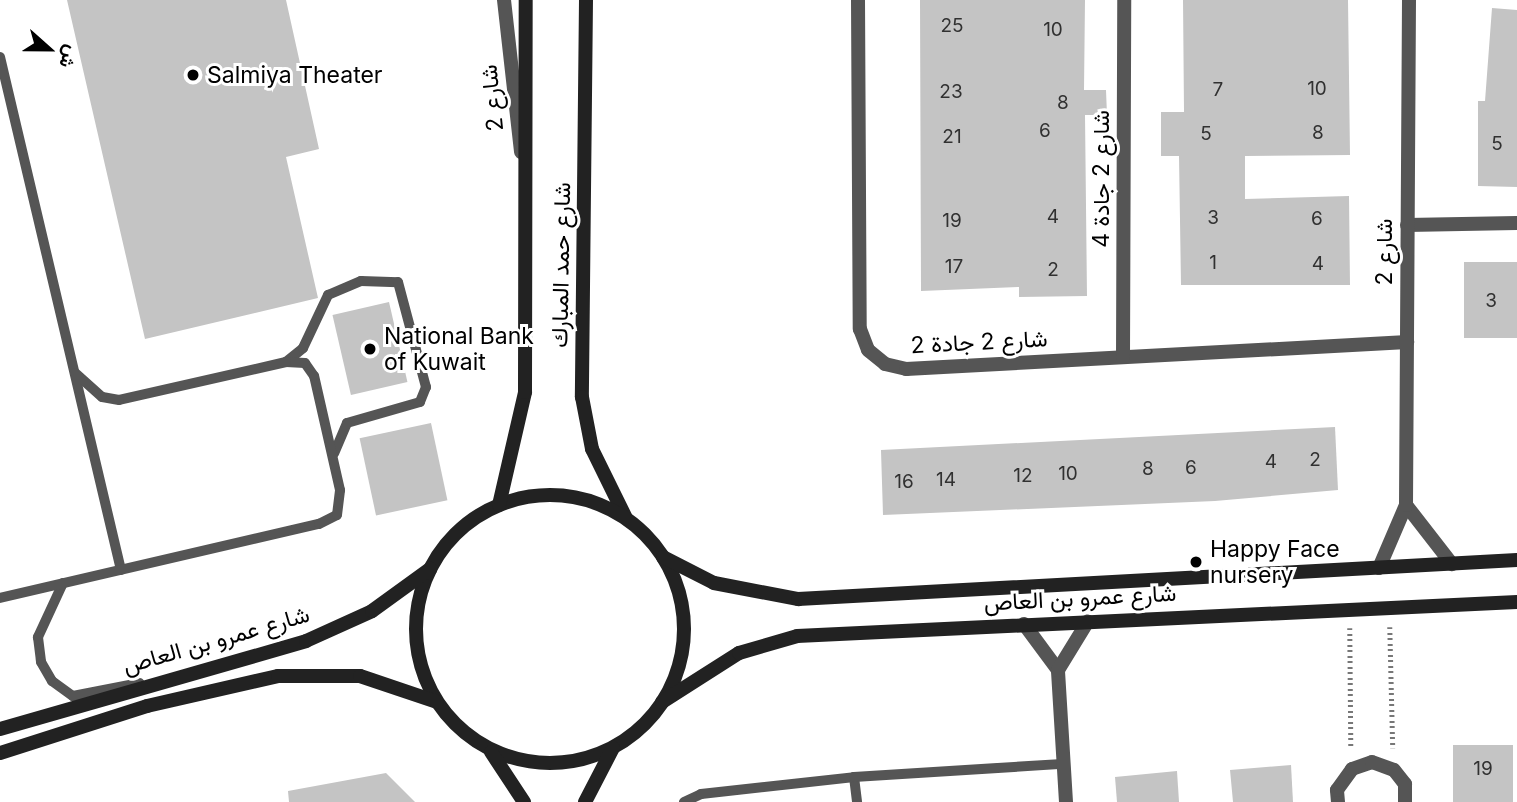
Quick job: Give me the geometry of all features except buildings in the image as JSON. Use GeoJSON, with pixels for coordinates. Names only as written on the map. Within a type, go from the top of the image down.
{"type":"FeatureCollection","features":[{"type":"Feature","properties":{"kind":"main road","name":"شارع حمد المبارك"},"geometry":{"type":"LineString","coordinates":[[499,505],[525,393],[526,0]]}},
{"type":"Feature","properties":{"kind":"main road","name":"شارع حمد المبارك"},"geometry":{"type":"LineString","coordinates":[[586,0],[582,397],[592,449],[628,520]]}},
{"type":"Feature","properties":{"kind":"main road"},"geometry":{"type":"LineString","coordinates":[[524,802],[488,748],[452,721],[437,702],[417,636],[418,612],[432,568],[460,531],[499,505],[566,496],[628,520],[663,557],[680,597],[683,641],[662,702]]}},
{"type":"Feature","properties":{"kind":"main road","name":"شارع عمرو بن العاص"},"geometry":{"type":"LineString","coordinates":[[663,557],[714,583],[797,598],[1517,560]]}},
{"type":"Feature","properties":{"kind":"main road","name":"شارع عمرو بن العاص"},"geometry":{"type":"LineString","coordinates":[[0,729],[155,680],[340,627],[432,568]]}},
{"type":"Feature","properties":{"kind":"main road","name":"شارع عمرو بن العاص"},"geometry":{"type":"LineString","coordinates":[[613,748],[662,702],[739,653],[797,636],[1517,602]]}},
{"type":"Feature","properties":{"kind":"main road","name":"شارع عمرو بن العاص"},"geometry":{"type":"LineString","coordinates":[[0,753],[147,706],[292,674],[360,676],[437,702]]}},
{"type":"Feature","properties":{"kind":"main road"},"geometry":{"type":"LineString","coordinates":[[488,748],[551,763],[613,748]]}},
{"type":"Feature","properties":{"kind":"main road"},"geometry":{"type":"LineString","coordinates":[[585,802],[613,748]]}},
{"type":"Feature","properties":{"kind":"street","name":"شارع 2"},"geometry":{"type":"LineString","coordinates":[[504,0],[525,192]]}},
{"type":"Feature","properties":{"kind":"street","name":"شارع 2 جادة 2"},"geometry":{"type":"LineString","coordinates":[[858,0],[860,329],[868,350],[885,364],[906,369],[1407,342]]}},
{"type":"Feature","properties":{"kind":"street","name":"شارع 2 جادة 4"},"geometry":{"type":"LineString","coordinates":[[1123,357],[1124,0]]}},
{"type":"Feature","properties":{"kind":"street","name":"شارع 2"},"geometry":{"type":"LineString","coordinates":[[1379,568],[1406,505],[1409,0]]}},
{"type":"Feature","properties":{"kind":"street"},"geometry":{"type":"LineString","coordinates":[[1407,225],[1517,223]]}},
{"type":"Feature","properties":{"kind":"street"},"geometry":{"type":"LineString","coordinates":[[1406,505],[1452,564]]}},
{"type":"Feature","properties":{"kind":"street"},"geometry":{"type":"LineString","coordinates":[[1058,670],[1088,621]]}},
{"type":"Feature","properties":{"kind":"street"},"geometry":{"type":"LineString","coordinates":[[1024,624],[1058,670],[1066,802]]}},
{"type":"Feature","properties":{"kind":"street"},"geometry":{"type":"LineString","coordinates":[[1338,802],[1337,790],[1352,769],[1372,762],[1394,770],[1405,784],[1405,802]]}},
{"type":"Feature","properties":{"kind":"lane"},"geometry":{"type":"LineString","coordinates":[[0,57],[121,570]]}},
{"type":"Feature","properties":{"kind":"lane"},"geometry":{"type":"LineString","coordinates":[[286,362],[303,348],[328,295],[361,281],[398,282],[426,387],[420,402],[348,423],[333,459]]}},
{"type":"Feature","properties":{"kind":"lane"},"geometry":{"type":"LineString","coordinates":[[0,598],[319,524],[337,515],[340,490],[314,376],[306,363],[286,362],[119,400],[102,397],[75,373]]}},
{"type":"Feature","properties":{"kind":"lane"},"geometry":{"type":"LineString","coordinates":[[63,583],[38,637],[41,662],[52,681],[73,695],[155,680]]}},
{"type":"Feature","properties":{"kind":"lane"},"geometry":{"type":"LineString","coordinates":[[684,802],[701,794],[854,777],[1063,764]]}},
{"type":"Feature","properties":{"kind":"lane"},"geometry":{"type":"LineString","coordinates":[[854,777],[857,802]]}},
{"type":"Feature","properties":{"kind":"path"},"geometry":{"type":"LineString","coordinates":[[1391,607],[1394,770]]}},
{"type":"Feature","properties":{"kind":"path"},"geometry":{"type":"LineString","coordinates":[[1350,609],[1352,769]]}},
{"type":"Feature","properties":{"kind":"place","name":"Salmiya Theater"},"geometry":{"type":"Point","coordinates":[193,75]}},
{"type":"Feature","properties":{"kind":"place","name":"National Bank of Kuwait"},"geometry":{"type":"Point","coordinates":[370,349]}},
{"type":"Feature","properties":{"kind":"place","name":"Happy Face nursery"},"geometry":{"type":"Point","coordinates":[1196,562]}}]}
